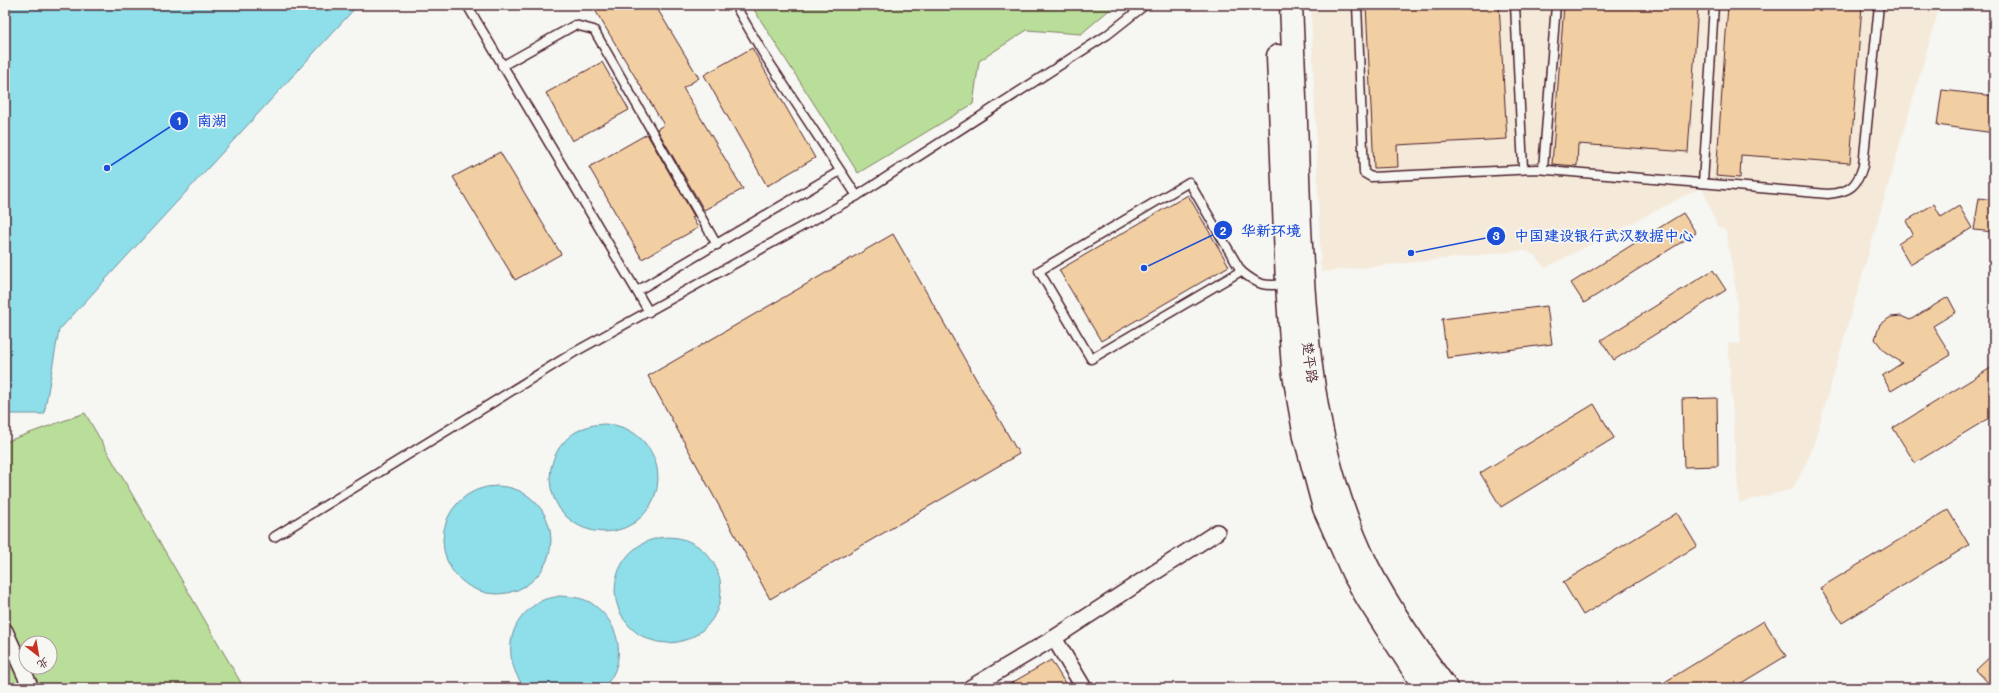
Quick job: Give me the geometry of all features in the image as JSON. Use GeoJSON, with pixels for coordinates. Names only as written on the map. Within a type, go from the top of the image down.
{"type":"FeatureCollection","features":[{"type":"Feature","properties":{"kind":"main road","name":"楚平路"},"geometry":{"type":"LineString","coordinates":[[1276,5],[1287,284],[1293,369],[1305,437],[1324,508],[1353,573],[1367,598],[1425,688]]}},
{"type":"Feature","properties":{"kind":"main road","name":"楚平路"},"geometry":{"type":"LineString","coordinates":[[1291,5],[1302,281],[1310,363],[1320,431],[1340,500],[1367,565],[1400,622],[1446,688]]}},
{"type":"Feature","properties":{"kind":"street"},"geometry":{"type":"LineString","coordinates":[[970,688],[1054,638],[1217,532]]}},
{"type":"Feature","properties":{"kind":"street"},"geometry":{"type":"LineString","coordinates":[[5,631],[31,688]]}},
{"type":"Feature","properties":{"kind":"street"},"geometry":{"type":"LineString","coordinates":[[1054,638],[1084,688]]}},
{"type":"Feature","properties":{"kind":"lane"},"geometry":{"type":"LineString","coordinates":[[467,5],[649,312]]}},
{"type":"Feature","properties":{"kind":"lane"},"geometry":{"type":"LineString","coordinates":[[735,5],[763,53],[857,196]]}},
{"type":"Feature","properties":{"kind":"lane"},"geometry":{"type":"LineString","coordinates":[[274,537],[573,354],[857,196],[1107,35],[1145,5]]}},
{"type":"Feature","properties":{"kind":"lane"},"geometry":{"type":"LineString","coordinates":[[1357,5],[1364,173],[1371,178],[1523,168],[1828,194],[1842,192],[1855,185],[1863,166],[1879,5]]}},
{"type":"Feature","properties":{"kind":"lane"},"geometry":{"type":"LineString","coordinates":[[1515,5],[1523,168]]}},
{"type":"Feature","properties":{"kind":"lane"},"geometry":{"type":"LineString","coordinates":[[1543,169],[1556,5]]}},
{"type":"Feature","properties":{"kind":"lane"},"geometry":{"type":"LineString","coordinates":[[1703,183],[1714,5]]}},
{"type":"Feature","properties":{"kind":"lane"},"geometry":{"type":"LineString","coordinates":[[502,66],[575,25],[594,30],[717,245]]}},
{"type":"Feature","properties":{"kind":"lane"},"geometry":{"type":"LineString","coordinates":[[637,291],[840,171]]}},
{"type":"Feature","properties":{"kind":"lane"},"geometry":{"type":"LineString","coordinates":[[1241,271],[1091,359],[1039,270],[1189,182],[1241,271],[1262,285],[1269,286],[1287,284]]}},
{"type":"Feature","properties":{"kind":"shaded area"},"geometry":{"type":"Polygon","coordinates":[[[1311,5],[1940,5],[1812,450],[1793,489],[1739,503],[1728,344],[1741,343],[1736,292],[1726,231],[1717,226],[1702,187],[1545,268],[1534,255],[1526,251],[1519,251],[1321,272],[1311,5]]]}},
{"type":"Feature","properties":{"kind":"green space"},"geometry":{"type":"Polygon","coordinates":[[[751,5],[1115,5],[1081,34],[1027,30],[979,61],[973,104],[858,173],[751,5]]]}},
{"type":"Feature","properties":{"kind":"green space"},"geometry":{"type":"Polygon","coordinates":[[[85,413],[244,688],[5,688],[5,442],[85,413]]]}},
{"type":"Feature","properties":{"kind":"water"},"geometry":{"type":"Polygon","coordinates":[[[5,5],[358,5],[59,330],[44,414],[5,414],[5,5]]]}},
{"type":"Feature","properties":{"kind":"water"},"geometry":{"type":"Polygon","coordinates":[[[604,424],[625,428],[642,440],[654,457],[658,478],[654,499],[642,516],[625,528],[604,532],[583,528],[566,516],[554,499],[550,478],[554,457],[566,440],[583,428],[604,424]]]}},
{"type":"Feature","properties":{"kind":"water"},"geometry":{"type":"Polygon","coordinates":[[[497,486],[518,490],[535,502],[547,519],[551,540],[547,561],[535,578],[518,590],[497,594],[476,590],[459,578],[447,561],[443,540],[447,519],[459,502],[476,490],[497,486]]]}},
{"type":"Feature","properties":{"kind":"water"},"geometry":{"type":"Polygon","coordinates":[[[668,537],[688,541],[705,553],[717,570],[721,590],[717,610],[705,627],[688,639],[668,643],[648,639],[631,627],[619,610],[615,590],[619,570],[631,553],[648,541],[668,537]]]}},
{"type":"Feature","properties":{"kind":"water"},"geometry":{"type":"Polygon","coordinates":[[[559,596],[577,598],[590,602],[603,613],[615,633],[618,645],[616,668],[611,678],[603,688],[525,688],[518,677],[513,665],[511,653],[511,641],[514,629],[529,609],[543,600],[559,596]]]}},
{"type":"Feature","properties":{"kind":"building"},"geometry":{"type":"Polygon","coordinates":[[[592,5],[655,5],[699,78],[683,88],[743,189],[704,210],[657,129],[664,125],[592,5]]]}},
{"type":"Feature","properties":{"kind":"building"},"geometry":{"type":"Polygon","coordinates":[[[1366,5],[1499,5],[1507,139],[1397,145],[1398,167],[1374,168],[1366,5]]]}},
{"type":"Feature","properties":{"kind":"building"},"geometry":{"type":"Polygon","coordinates":[[[1564,5],[1698,5],[1688,152],[1578,144],[1577,166],[1552,164],[1564,5]]]}},
{"type":"Feature","properties":{"kind":"building"},"geometry":{"type":"Polygon","coordinates":[[[1728,5],[1862,5],[1850,163],[1741,155],[1740,178],[1716,176],[1728,5]]]}},
{"type":"Feature","properties":{"kind":"building"},"geometry":{"type":"Polygon","coordinates":[[[752,48],[815,158],[767,186],[704,75],[752,48]]]}},
{"type":"Feature","properties":{"kind":"building"},"geometry":{"type":"Polygon","coordinates":[[[602,62],[629,110],[572,141],[546,93],[602,62]]]}},
{"type":"Feature","properties":{"kind":"building"},"geometry":{"type":"Polygon","coordinates":[[[1942,90],[1994,96],[1994,133],[1937,125],[1942,90]]]}},
{"type":"Feature","properties":{"kind":"building"},"geometry":{"type":"Polygon","coordinates":[[[647,134],[694,216],[692,217],[698,228],[642,259],[589,167],[647,134]]]}},
{"type":"Feature","properties":{"kind":"building"},"geometry":{"type":"Polygon","coordinates":[[[500,152],[561,254],[515,280],[453,177],[500,152]]]}},
{"type":"Feature","properties":{"kind":"building"},"geometry":{"type":"Polygon","coordinates":[[[1188,195],[1229,266],[1101,341],[1059,270],[1188,195]]]}},
{"type":"Feature","properties":{"kind":"building"},"geometry":{"type":"Polygon","coordinates":[[[1979,198],[1994,200],[1994,232],[1974,230],[1979,198]]]}},
{"type":"Feature","properties":{"kind":"building"},"geometry":{"type":"Polygon","coordinates":[[[1934,204],[1941,217],[1959,206],[1972,228],[1910,265],[1898,244],[1913,234],[1906,221],[1934,204]]]}},
{"type":"Feature","properties":{"kind":"building"},"geometry":{"type":"Polygon","coordinates":[[[1683,213],[1696,233],[1584,303],[1571,283],[1683,213]]]}},
{"type":"Feature","properties":{"kind":"building"},"geometry":{"type":"Polygon","coordinates":[[[893,234],[1019,454],[770,599],[648,376],[893,234]]]}},
{"type":"Feature","properties":{"kind":"building"},"geometry":{"type":"Polygon","coordinates":[[[1713,270],[1726,290],[1614,360],[1601,340],[1713,270]]]}},
{"type":"Feature","properties":{"kind":"building"},"geometry":{"type":"Polygon","coordinates":[[[1948,297],[1956,312],[1933,326],[1951,355],[1891,391],[1882,376],[1902,363],[1884,351],[1875,339],[1880,324],[1891,317],[1901,316],[1910,320],[1948,297]]]}},
{"type":"Feature","properties":{"kind":"building"},"geometry":{"type":"Polygon","coordinates":[[[1547,306],[1552,344],[1447,358],[1442,319],[1547,306]]]}},
{"type":"Feature","properties":{"kind":"building"},"geometry":{"type":"Polygon","coordinates":[[[1994,366],[1994,415],[1915,463],[1893,428],[1994,366]]]}},
{"type":"Feature","properties":{"kind":"building"},"geometry":{"type":"Polygon","coordinates":[[[1717,398],[1718,466],[1684,467],[1682,399],[1717,398]]]}},
{"type":"Feature","properties":{"kind":"building"},"geometry":{"type":"Polygon","coordinates":[[[1594,404],[1614,438],[1501,507],[1480,473],[1594,404]]]}},
{"type":"Feature","properties":{"kind":"building"},"geometry":{"type":"Polygon","coordinates":[[[1948,510],[1969,545],[1842,623],[1820,588],[1948,510]]]}},
{"type":"Feature","properties":{"kind":"building"},"geometry":{"type":"Polygon","coordinates":[[[1677,513],[1697,546],[1583,615],[1563,582],[1677,513]]]}},
{"type":"Feature","properties":{"kind":"building"},"geometry":{"type":"Polygon","coordinates":[[[1764,621],[1786,656],[1733,688],[1655,688],[1764,621]]]}},
{"type":"Feature","properties":{"kind":"building"},"geometry":{"type":"Polygon","coordinates":[[[1994,653],[1994,688],[1993,688],[1976,670],[1994,653]]]}},
{"type":"Feature","properties":{"kind":"building"},"geometry":{"type":"Polygon","coordinates":[[[1051,660],[1068,688],[1003,688],[1051,660]]]}},
{"type":"Feature","properties":{"kind":"place","name":"南湖"},"geometry":{"type":"Point","coordinates":[107,168]}},
{"type":"Feature","properties":{"kind":"place","name":"中国建设银行武汉数据中心"},"geometry":{"type":"Point","coordinates":[1411,253]}},
{"type":"Feature","properties":{"kind":"place","name":"华新环境"},"geometry":{"type":"Point","coordinates":[1144,268]}}]}
